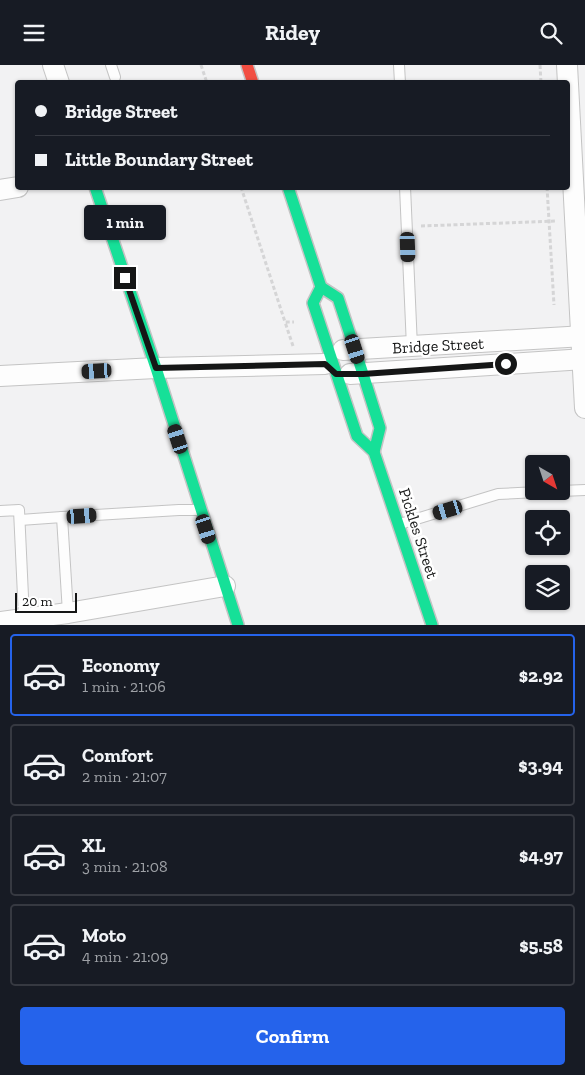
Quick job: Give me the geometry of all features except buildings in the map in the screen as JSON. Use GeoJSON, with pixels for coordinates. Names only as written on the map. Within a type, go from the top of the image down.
{"type":"FeatureCollection","features":[{"type":"Feature","properties":{"kind":"street"},"geometry":{"type":"LineString","coordinates":[[53,65],[58,80]]}},
{"type":"Feature","properties":{"kind":"street"},"geometry":{"type":"LineString","coordinates":[[247,65],[252,80]]}},
{"type":"Feature","properties":{"kind":"street"},"geometry":{"type":"LineString","coordinates":[[567,65],[568,80]]}},
{"type":"Feature","properties":{"kind":"street"},"geometry":{"type":"LineString","coordinates":[[570,117],[583,336],[585,408]]}},
{"type":"Feature","properties":{"kind":"street"},"geometry":{"type":"LineString","coordinates":[[0,190],[15,188]]}},
{"type":"Feature","properties":{"kind":"street"},"geometry":{"type":"LineString","coordinates":[[96,190],[156,368],[238,625]]}},
{"type":"Feature","properties":{"kind":"street"},"geometry":{"type":"LineString","coordinates":[[289,190],[322,287],[338,298],[355,349],[380,428],[374,452]]}},
{"type":"Feature","properties":{"kind":"street","name":"Pickles Street"},"geometry":{"type":"LineString","coordinates":[[322,287],[313,303],[330,363],[357,437],[374,452],[432,625]]}},
{"type":"Feature","properties":{"kind":"street","name":"Bridge Street"},"geometry":{"type":"LineString","coordinates":[[330,363],[355,349],[583,336]]}},
{"type":"Feature","properties":{"kind":"street","name":"Bridge Street"},"geometry":{"type":"LineString","coordinates":[[330,363],[363,374],[584,359]]}},
{"type":"Feature","properties":{"kind":"street"},"geometry":{"type":"LineString","coordinates":[[0,376],[156,368],[330,363]]}},
{"type":"Feature","properties":{"kind":"street"},"geometry":{"type":"LineString","coordinates":[[0,622],[72,616],[224,586]]}},
{"type":"Feature","properties":{"kind":"lane"},"geometry":{"type":"LineString","coordinates":[[111,65],[115,77]]}},
{"type":"Feature","properties":{"kind":"lane"},"geometry":{"type":"LineString","coordinates":[[399,65],[400,80]]}},
{"type":"Feature","properties":{"kind":"lane"},"geometry":{"type":"LineString","coordinates":[[405,190],[412,347]]}},
{"type":"Feature","properties":{"kind":"lane"},"geometry":{"type":"LineString","coordinates":[[570,491],[585,490]]}},
{"type":"Feature","properties":{"kind":"lane"},"geometry":{"type":"LineString","coordinates":[[399,525],[498,494],[525,493]]}},
{"type":"Feature","properties":{"kind":"lane"},"geometry":{"type":"LineString","coordinates":[[0,511],[19,510],[28,620]]}},
{"type":"Feature","properties":{"kind":"lane"},"geometry":{"type":"LineString","coordinates":[[20,520],[200,510]]}},
{"type":"Feature","properties":{"kind":"lane"},"geometry":{"type":"LineString","coordinates":[[62,517],[72,616]]}},
{"type":"Feature","properties":{"kind":"path"},"geometry":{"type":"LineString","coordinates":[[201,65],[205,80]]}},
{"type":"Feature","properties":{"kind":"path"},"geometry":{"type":"LineString","coordinates":[[540,65],[541,80]]}},
{"type":"Feature","properties":{"kind":"path"},"geometry":{"type":"LineString","coordinates":[[242,190],[285,323]]}},
{"type":"Feature","properties":{"kind":"path"},"geometry":{"type":"LineString","coordinates":[[547,190],[554,305]]}},
{"type":"Feature","properties":{"kind":"path"},"geometry":{"type":"LineString","coordinates":[[407,227],[576,220]]}},
{"type":"Feature","properties":{"kind":"traffic: fast"},"geometry":{"type":"LineString","coordinates":[[96,190],[156,368],[238,625]]}},
{"type":"Feature","properties":{"kind":"traffic: fast"},"geometry":{"type":"LineString","coordinates":[[289,190],[321,287],[338,298],[363,374],[380,428],[374,452]]}},
{"type":"Feature","properties":{"kind":"traffic: fast"},"geometry":{"type":"LineString","coordinates":[[321,287],[313,303],[357,436],[374,452],[432,625]]}},
{"type":"Feature","properties":{"kind":"traffic: jam"},"geometry":{"type":"LineString","coordinates":[[247,65],[252,80]]}},
{"type":"Feature","properties":{"kind":"route"},"geometry":{"type":"LineString","coordinates":[[125,278],[156,368],[325,364],[336,374],[363,374],[506,364]]}}]}
